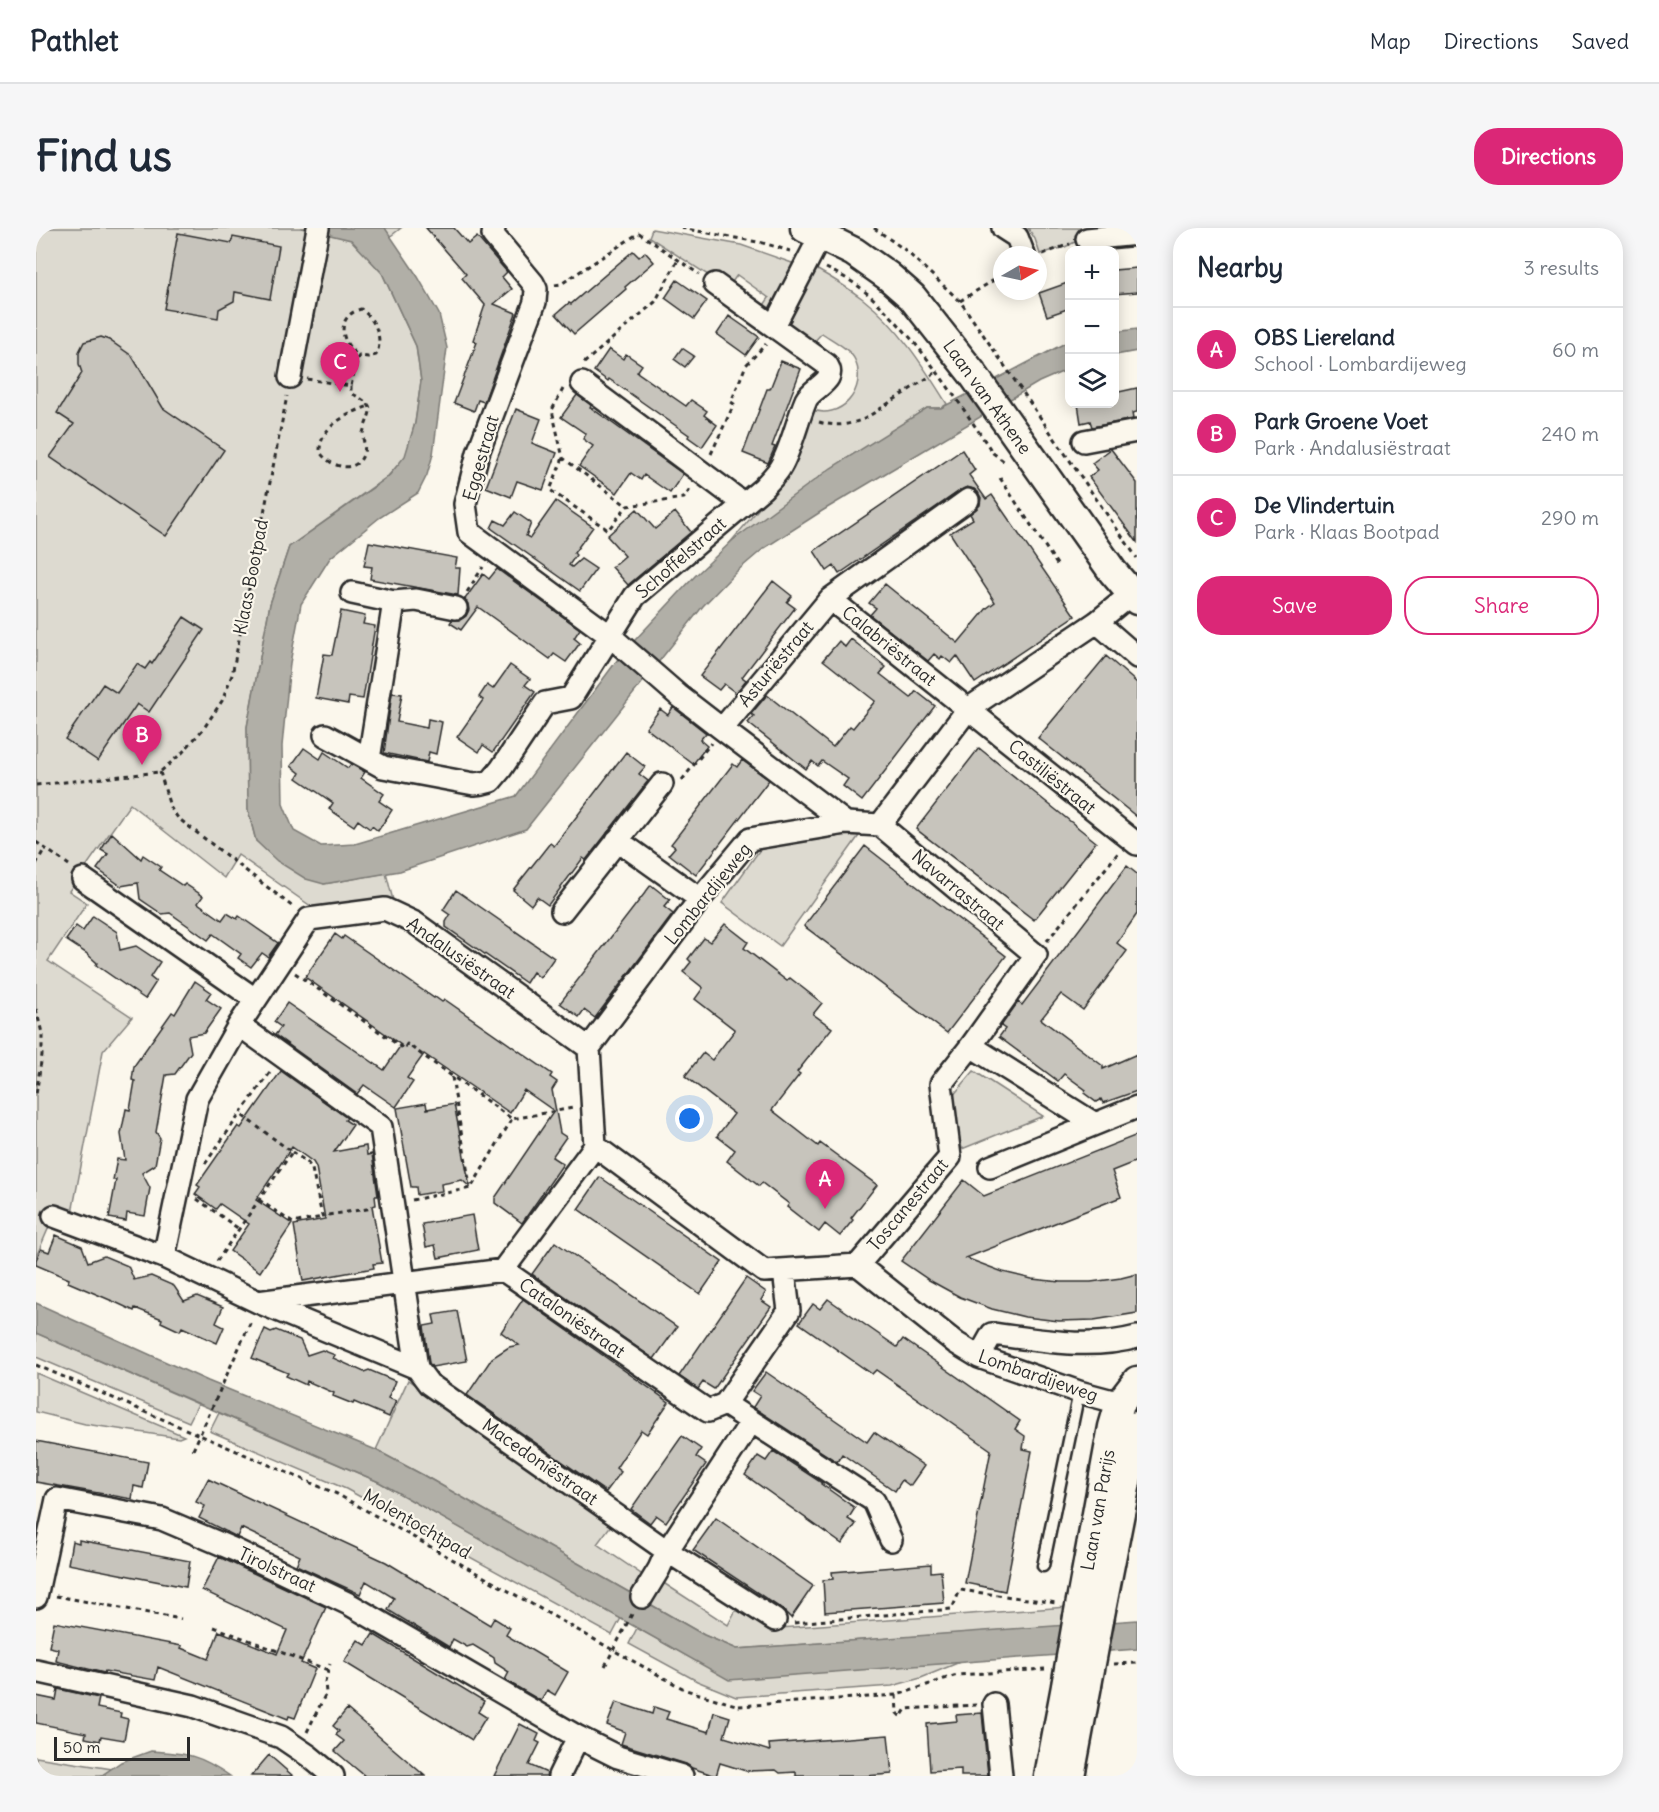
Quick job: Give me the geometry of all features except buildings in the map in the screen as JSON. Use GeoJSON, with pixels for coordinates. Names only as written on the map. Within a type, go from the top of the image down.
{"type":"FeatureCollection","features":[{"type":"Feature","properties":{"kind":"street"},"geometry":{"type":"LineString","coordinates":[[494,228],[493,235],[536,289]]}},
{"type":"Feature","properties":{"kind":"street"},"geometry":{"type":"LineString","coordinates":[[1003,228],[1017,237],[1020,246]]}},
{"type":"Feature","properties":{"kind":"street"},"geometry":{"type":"LineString","coordinates":[[290,377],[317,232]]}},
{"type":"Feature","properties":{"kind":"street"},"geometry":{"type":"LineString","coordinates":[[1090,233],[1137,234]]}},
{"type":"Feature","properties":{"kind":"street"},"geometry":{"type":"LineString","coordinates":[[776,328],[811,240]]}},
{"type":"Feature","properties":{"kind":"street","name":"Laan van Athene"},"geometry":{"type":"LineString","coordinates":[[811,240],[854,252],[888,276],[912,297],[953,347],[1113,572],[1134,597]]}},
{"type":"Feature","properties":{"kind":"street","name":"Schoffelstraat"},"geometry":{"type":"LineString","coordinates":[[325,735],[383,767],[464,782],[491,781],[545,704],[571,698],[616,641],[635,596],[763,488],[781,467],[808,396],[825,383],[830,375],[830,369],[715,284]]}},
{"type":"Feature","properties":{"kind":"street","name":"Eggestraat"},"geometry":{"type":"LineString","coordinates":[[536,289],[535,302],[478,453],[465,504],[469,532],[616,641]]}},
{"type":"Feature","properties":{"kind":"street"},"geometry":{"type":"LineString","coordinates":[[576,378],[744,504]]}},
{"type":"Feature","properties":{"kind":"street"},"geometry":{"type":"LineString","coordinates":[[1084,441],[1137,431]]}},
{"type":"Feature","properties":{"kind":"street","name":"Calabriëstraat"},"geometry":{"type":"LineString","coordinates":[[968,500],[830,599],[968,709]]}},
{"type":"Feature","properties":{"kind":"street"},"geometry":{"type":"LineString","coordinates":[[351,593],[394,602],[416,600],[456,608]]}},
{"type":"Feature","properties":{"kind":"street"},"geometry":{"type":"LineString","coordinates":[[880,825],[968,709],[1134,597]]}},
{"type":"Feature","properties":{"kind":"street","name":"Asturiëstraat"},"geometry":{"type":"LineString","coordinates":[[722,729],[830,599]]}},
{"type":"Feature","properties":{"kind":"street"},"geometry":{"type":"LineString","coordinates":[[369,759],[394,602]]}},
{"type":"Feature","properties":{"kind":"street"},"geometry":{"type":"LineString","coordinates":[[1097,622],[1137,657]]}},
{"type":"Feature","properties":{"kind":"street"},"geometry":{"type":"LineString","coordinates":[[616,641],[678,695],[846,823]]}},
{"type":"Feature","properties":{"kind":"street","name":"Castiliëstraat"},"geometry":{"type":"LineString","coordinates":[[968,709],[1133,841]]}},
{"type":"Feature","properties":{"kind":"street"},"geometry":{"type":"LineString","coordinates":[[562,911],[662,784]]}},
{"type":"Feature","properties":{"kind":"street","name":"Lombardijeweg"},"geometry":{"type":"LineString","coordinates":[[589,1048],[700,899],[750,839],[846,823],[880,825]]}},
{"type":"Feature","properties":{"kind":"street","name":"Navarrastraat"},"geometry":{"type":"LineString","coordinates":[[880,825],[1036,955]]}},
{"type":"Feature","properties":{"kind":"street"},"geometry":{"type":"LineString","coordinates":[[617,840],[700,899]]}},
{"type":"Feature","properties":{"kind":"street"},"geometry":{"type":"LineString","coordinates":[[83,879],[255,999]]}},
{"type":"Feature","properties":{"kind":"street","name":"Andalusiëstraat"},"geometry":{"type":"LineString","coordinates":[[309,919],[385,909],[415,923],[589,1048]]}},
{"type":"Feature","properties":{"kind":"street"},"geometry":{"type":"LineString","coordinates":[[164,1257],[197,1099],[239,1024],[309,919]]}},
{"type":"Feature","properties":{"kind":"street"},"geometry":{"type":"LineString","coordinates":[[1036,955],[971,1046],[1095,1124]]}},
{"type":"Feature","properties":{"kind":"street"},"geometry":{"type":"LineString","coordinates":[[239,1024],[381,1127],[417,1368]]}},
{"type":"Feature","properties":{"kind":"street","name":"Toscanestraat"},"geometry":{"type":"LineString","coordinates":[[858,1265],[950,1157],[941,1084],[971,1046]]}},
{"type":"Feature","properties":{"kind":"street"},"geometry":{"type":"LineString","coordinates":[[503,1270],[595,1146],[589,1048]]}},
{"type":"Feature","properties":{"kind":"street"},"geometry":{"type":"LineString","coordinates":[[990,1167],[1137,1107]]}},
{"type":"Feature","properties":{"kind":"street"},"geometry":{"type":"LineString","coordinates":[[595,1146],[764,1271],[858,1265]]}},
{"type":"Feature","properties":{"kind":"street"},"geometry":{"type":"LineString","coordinates":[[54,1216],[164,1257],[258,1302]]}},
{"type":"Feature","properties":{"kind":"street","name":"Lombardijeweg"},"geometry":{"type":"LineString","coordinates":[[858,1265],[956,1342],[979,1357],[1079,1392],[1129,1406]]}},
{"type":"Feature","properties":{"kind":"street","name":"Cataloniëstraat"},"geometry":{"type":"LineString","coordinates":[[258,1302],[503,1270],[708,1411],[725,1404]]}},
{"type":"Feature","properties":{"kind":"street"},"geometry":{"type":"LineString","coordinates":[[784,1271],[789,1311],[725,1404],[874,1501],[891,1540]]}},
{"type":"Feature","properties":{"kind":"street","name":"Macedoniëstraat"},"geometry":{"type":"LineString","coordinates":[[258,1302],[417,1368],[429,1384],[667,1551],[775,1620]]}},
{"type":"Feature","properties":{"kind":"street"},"geometry":{"type":"LineString","coordinates":[[979,1357],[992,1334],[1087,1344],[1137,1337]]}},
{"type":"Feature","properties":{"kind":"street","name":"Laan van Parijs"},"geometry":{"type":"LineString","coordinates":[[1086,1613],[1113,1427],[1129,1406],[1137,1380]]}},
{"type":"Feature","properties":{"kind":"street"},"geometry":{"type":"LineString","coordinates":[[642,1597],[667,1551],[751,1422]]}},
{"type":"Feature","properties":{"kind":"street","name":"Laan van Parijs"},"geometry":{"type":"LineString","coordinates":[[1086,1613],[1137,1426]]}},
{"type":"Feature","properties":{"kind":"street","name":"Tirolstraat"},"geometry":{"type":"LineString","coordinates":[[37,1595],[57,1499],[162,1519],[235,1550],[349,1604],[574,1734]]}},
{"type":"Feature","properties":{"kind":"street"},"geometry":{"type":"LineString","coordinates":[[1049,1776],[1067,1680],[1086,1613]]}},
{"type":"Feature","properties":{"kind":"street"},"geometry":{"type":"LineString","coordinates":[[36,1671],[193,1706],[281,1737],[333,1776]]}},
{"type":"Feature","properties":{"kind":"street"},"geometry":{"type":"LineString","coordinates":[[1067,1680],[1070,1776]]}},
{"type":"Feature","properties":{"kind":"street"},"geometry":{"type":"LineString","coordinates":[[994,1704],[1001,1776]]}},
{"type":"Feature","properties":{"kind":"street"},"geometry":{"type":"LineString","coordinates":[[559,1776],[574,1734],[618,1757],[682,1776]]}},
{"type":"Feature","properties":{"kind":"lane"},"geometry":{"type":"LineString","coordinates":[[1043,1566],[1079,1392]]}},
{"type":"Feature","properties":{"kind":"path"},"geometry":{"type":"LineString","coordinates":[[681,228],[763,243],[811,240],[890,314],[936,372],[977,430]]}},
{"type":"Feature","properties":{"kind":"path"},"geometry":{"type":"LineString","coordinates":[[874,228],[905,250],[960,302],[1137,558]]}},
{"type":"Feature","properties":{"kind":"path"},"geometry":{"type":"LineString","coordinates":[[536,289],[561,284],[639,233],[715,284]]}},
{"type":"Feature","properties":{"kind":"path"},"geometry":{"type":"LineString","coordinates":[[1047,251],[1090,233]]}},
{"type":"Feature","properties":{"kind":"path"},"geometry":{"type":"LineString","coordinates":[[678,260],[655,302],[576,378],[552,410],[563,458],[550,489],[608,530],[627,506],[684,498],[703,473],[734,404],[731,402],[746,365],[776,328]]}},
{"type":"Feature","properties":{"kind":"path"},"geometry":{"type":"LineString","coordinates":[[960,302],[993,280]]}},
{"type":"Feature","properties":{"kind":"path"},"geometry":{"type":"LineString","coordinates":[[361,309],[377,330],[380,345],[373,357],[359,356],[351,349],[342,327],[347,317],[361,309]]}},
{"type":"Feature","properties":{"kind":"path"},"geometry":{"type":"LineString","coordinates":[[359,356],[351,393],[363,399],[369,406],[371,414],[363,434],[365,450],[361,458],[347,467],[332,464],[320,452],[323,438],[333,424],[342,417],[369,406]]}},
{"type":"Feature","properties":{"kind":"path"},"geometry":{"type":"LineString","coordinates":[[800,415],[832,425],[856,423],[936,372]]}},
{"type":"Feature","properties":{"kind":"path"},"geometry":{"type":"LineString","coordinates":[[290,377],[351,386]]}},
{"type":"Feature","properties":{"kind":"path","name":"Klaas Bootpad"},"geometry":{"type":"LineString","coordinates":[[160,772],[182,753],[204,728],[222,701],[232,675],[290,377]]}},
{"type":"Feature","properties":{"kind":"path"},"geometry":{"type":"LineString","coordinates":[[563,458],[627,506]]}},
{"type":"Feature","properties":{"kind":"path"},"geometry":{"type":"LineString","coordinates":[[1000,478],[1058,566]]}},
{"type":"Feature","properties":{"kind":"path"},"geometry":{"type":"LineString","coordinates":[[456,608],[494,551]]}},
{"type":"Feature","properties":{"kind":"path"},"geometry":{"type":"LineString","coordinates":[[662,784],[672,792],[722,729]]}},
{"type":"Feature","properties":{"kind":"path"},"geometry":{"type":"LineString","coordinates":[[36,785],[160,772],[170,807],[178,818],[309,919]]}},
{"type":"Feature","properties":{"kind":"path"},"geometry":{"type":"LineString","coordinates":[[1036,955],[1133,841]]}},
{"type":"Feature","properties":{"kind":"path"},"geometry":{"type":"LineString","coordinates":[[36,842],[80,872],[83,879]]}},
{"type":"Feature","properties":{"kind":"path"},"geometry":{"type":"LineString","coordinates":[[36,864],[45,848]]}},
{"type":"Feature","properties":{"kind":"path"},"geometry":{"type":"LineString","coordinates":[[280,963],[404,1049],[407,1044],[512,1119],[592,1104]]}},
{"type":"Feature","properties":{"kind":"path"},"geometry":{"type":"LineString","coordinates":[[36,1009],[42,1033],[42,1055],[36,1095]]}},
{"type":"Feature","properties":{"kind":"path"},"geometry":{"type":"LineString","coordinates":[[199,1172],[282,1056]]}},
{"type":"Feature","properties":{"kind":"path"},"geometry":{"type":"LineString","coordinates":[[452,1076],[471,1188]]}},
{"type":"Feature","properties":{"kind":"path"},"geometry":{"type":"LineString","coordinates":[[240,1114],[307,1162],[312,1169],[322,1216]]}},
{"type":"Feature","properties":{"kind":"path"},"geometry":{"type":"LineString","coordinates":[[259,1200],[293,1222],[471,1188],[512,1119]]}},
{"type":"Feature","properties":{"kind":"path"},"geometry":{"type":"LineString","coordinates":[[206,1278],[292,1152]]}},
{"type":"Feature","properties":{"kind":"path"},"geometry":{"type":"LineString","coordinates":[[175,1207],[185,1191],[239,1229]]}},
{"type":"Feature","properties":{"kind":"path"},"geometry":{"type":"LineString","coordinates":[[193,1450],[258,1302]]}},
{"type":"Feature","properties":{"kind":"path","name":"Molentochtpad"},"geometry":{"type":"LineString","coordinates":[[36,1365],[337,1494],[686,1690],[714,1700],[739,1706],[896,1695],[958,1675],[1067,1680]]}},
{"type":"Feature","properties":{"kind":"path"},"geometry":{"type":"LineString","coordinates":[[775,1620],[785,1624],[952,1609],[960,1590],[1086,1613]]}},
{"type":"Feature","properties":{"kind":"path"},"geometry":{"type":"LineString","coordinates":[[37,1595],[181,1619]]}},
{"type":"Feature","properties":{"kind":"path"},"geometry":{"type":"LineString","coordinates":[[214,1627],[328,1670]]}},
{"type":"Feature","properties":{"kind":"path"},"geometry":{"type":"LineString","coordinates":[[605,1666],[624,1629]]}},
{"type":"Feature","properties":{"kind":"path"},"geometry":{"type":"LineString","coordinates":[[1112,1664],[1137,1663]]}},
{"type":"Feature","properties":{"kind":"path"},"geometry":{"type":"LineString","coordinates":[[298,1749],[326,1693],[325,1682],[330,1664]]}},
{"type":"Feature","properties":{"kind":"path"},"geometry":{"type":"LineString","coordinates":[[896,1695],[897,1713],[901,1717],[906,1709],[994,1704]]}},
{"type":"Feature","properties":{"kind":"shaded area"},"geometry":{"type":"Polygon","coordinates":[[[36,228],[401,228],[366,255],[382,273],[416,346],[421,381],[415,423],[406,456],[388,476],[289,547],[270,604],[247,727],[248,810],[256,841],[324,884],[386,873],[394,904],[325,916],[238,855],[224,878],[130,804],[69,891],[87,903],[48,961],[132,1017],[103,1051],[72,1213],[55,1213],[36,1257],[36,228]]]}},
{"type":"Feature","properties":{"kind":"shaded area"},"geometry":{"type":"Polygon","coordinates":[[[301,228],[385,228],[418,277],[439,314],[447,348],[433,454],[427,475],[418,493],[379,518],[330,558],[301,604],[290,663],[282,746],[283,804],[294,831],[321,846],[355,844],[516,796],[621,655],[695,576],[733,540],[831,468],[927,408],[941,408],[1065,343],[1065,371],[1039,382],[822,511],[763,549],[736,572],[703,606],[526,829],[400,871],[324,884],[306,879],[277,861],[256,841],[248,810],[247,727],[270,604],[289,547],[388,477],[405,456],[415,423],[421,381],[416,346],[382,273],[351,240],[301,228]]]}},
{"type":"Feature","properties":{"kind":"shaded area"},"geometry":{"type":"Polygon","coordinates":[[[1028,228],[1085,228],[1081,239],[1047,252],[1047,246],[1037,246],[1028,228]]]}},
{"type":"Feature","properties":{"kind":"shaded area"},"geometry":{"type":"Polygon","coordinates":[[[652,229],[741,245],[795,264],[771,313],[762,308],[769,298],[737,275],[728,288],[649,237],[652,229]]]}},
{"type":"Feature","properties":{"kind":"shaded area"},"geometry":{"type":"Polygon","coordinates":[[[816,269],[863,299],[888,322],[920,362],[947,404],[941,408],[927,408],[729,544],[787,475],[810,409],[821,412],[841,407],[849,401],[858,382],[855,360],[845,348],[822,333],[813,343],[789,326],[793,313],[816,269]]]}},
{"type":"Feature","properties":{"kind":"shaded area"},"geometry":{"type":"Polygon","coordinates":[[[1137,329],[1137,351],[1119,354],[1119,331],[1137,329]]]}},
{"type":"Feature","properties":{"kind":"shaded area"},"geometry":{"type":"Polygon","coordinates":[[[861,833],[780,946],[722,903],[761,848],[861,833]]]}},
{"type":"Feature","properties":{"kind":"shaded area"},"geometry":{"type":"Polygon","coordinates":[[[974,1071],[1043,1116],[962,1149],[951,1098],[974,1071]]]}},
{"type":"Feature","properties":{"kind":"shaded area"},"geometry":{"type":"Polygon","coordinates":[[[36,1303],[208,1381],[376,1450],[704,1635],[737,1649],[1137,1620],[1137,1649],[729,1680],[379,1482],[36,1333],[36,1303]]]}},
{"type":"Feature","properties":{"kind":"shaded area"},"geometry":{"type":"Polygon","coordinates":[[[36,1333],[198,1404],[189,1422],[36,1357],[36,1333]]]}},
{"type":"Feature","properties":{"kind":"shaded area"},"geometry":{"type":"Polygon","coordinates":[[[36,1373],[184,1436],[179,1438],[85,1424],[36,1412],[36,1373]]]}},
{"type":"Feature","properties":{"kind":"shaded area"},"geometry":{"type":"Polygon","coordinates":[[[408,1380],[612,1524],[597,1544],[644,1576],[634,1595],[376,1450],[408,1380]]]}},
{"type":"Feature","properties":{"kind":"shaded area"},"geometry":{"type":"Polygon","coordinates":[[[219,1413],[379,1482],[621,1618],[612,1635],[346,1489],[210,1431],[219,1413]]]}},
{"type":"Feature","properties":{"kind":"shaded area"},"geometry":{"type":"Polygon","coordinates":[[[662,1582],[728,1625],[740,1602],[780,1628],[1067,1607],[1063,1626],[737,1649],[704,1635],[650,1604],[662,1582]]]}},
{"type":"Feature","properties":{"kind":"shaded area"},"geometry":{"type":"Polygon","coordinates":[[[637,1628],[729,1679],[960,1662],[921,1678],[892,1686],[736,1697],[697,1681],[629,1644],[637,1628]]]}},
{"type":"Feature","properties":{"kind":"shaded area"},"geometry":{"type":"Polygon","coordinates":[[[151,1751],[193,1756],[230,1776],[101,1776],[121,1762],[151,1751]]]}},
{"type":"Feature","properties":{"kind":"shaded area"},"geometry":{"type":"Polygon","coordinates":[[[36,1757],[112,1769],[101,1776],[36,1776],[36,1757]]]}},
{"type":"Feature","properties":{"kind":"place","name":"De Vlindertuin"},"geometry":{"type":"Point","coordinates":[340,392]}},
{"type":"Feature","properties":{"kind":"place","name":"Park Groene Voet"},"geometry":{"type":"Point","coordinates":[142,765]}},
{"type":"Feature","properties":{"kind":"place","name":"OBS Liereland"},"geometry":{"type":"Point","coordinates":[825,1209]}}]}
